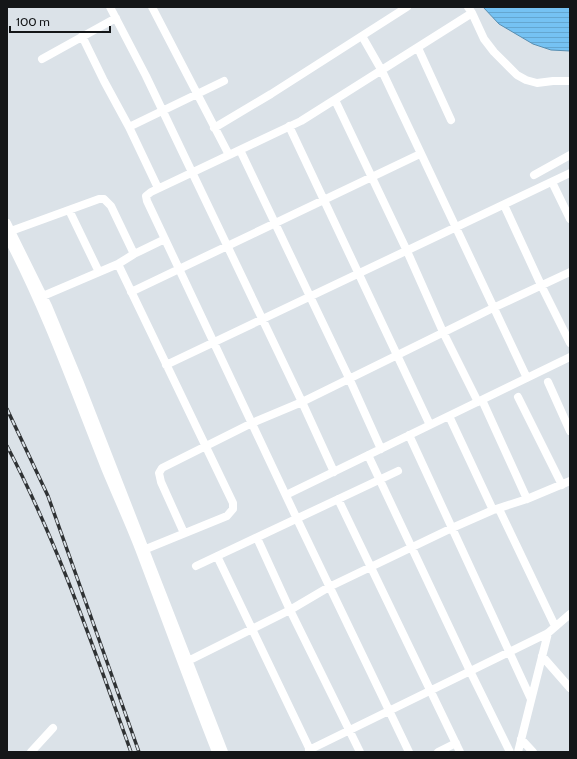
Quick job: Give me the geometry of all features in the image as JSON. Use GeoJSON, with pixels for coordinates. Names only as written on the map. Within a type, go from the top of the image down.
{"type":"FeatureCollection","features":[{"type":"Feature","properties":{"kind":"street"},"geometry":{"type":"LineString","coordinates":[[110,7],[163,111],[334,472]]}},
{"type":"Feature","properties":{"kind":"street"},"geometry":{"type":"LineString","coordinates":[[152,7],[229,155]]}},
{"type":"Feature","properties":{"kind":"street"},"geometry":{"type":"LineString","coordinates":[[214,128],[271,94],[407,7]]}},
{"type":"Feature","properties":{"kind":"street"},"geometry":{"type":"LineString","coordinates":[[409,752],[329,587],[147,201],[146,196],[158,188],[289,126],[335,100],[418,48],[470,10],[484,39],[494,52],[517,75],[526,80],[537,83],[570,81]]}},
{"type":"Feature","properties":{"kind":"street"},"geometry":{"type":"LineString","coordinates":[[42,59],[116,18]]}},
{"type":"Feature","properties":{"kind":"street"},"geometry":{"type":"LineString","coordinates":[[82,36],[129,127],[158,188]]}},
{"type":"Feature","properties":{"kind":"street"},"geometry":{"type":"LineString","coordinates":[[362,36],[382,71],[527,378]]}},
{"type":"Feature","properties":{"kind":"street"},"geometry":{"type":"LineString","coordinates":[[418,48],[451,120]]}},
{"type":"Feature","properties":{"kind":"street"},"geometry":{"type":"LineString","coordinates":[[129,127],[224,81]]}},
{"type":"Feature","properties":{"kind":"street"},"geometry":{"type":"LineString","coordinates":[[335,100],[407,251],[443,332],[480,401],[527,499]]}},
{"type":"Feature","properties":{"kind":"street"},"geometry":{"type":"LineString","coordinates":[[289,126],[430,425]]}},
{"type":"Feature","properties":{"kind":"street"},"geometry":{"type":"LineString","coordinates":[[240,150],[349,378],[381,449]]}},
{"type":"Feature","properties":{"kind":"street"},"geometry":{"type":"LineString","coordinates":[[131,292],[420,154]]}},
{"type":"Feature","properties":{"kind":"street"},"geometry":{"type":"LineString","coordinates":[[534,175],[570,155]]}},
{"type":"Feature","properties":{"kind":"street"},"geometry":{"type":"LineString","coordinates":[[166,365],[570,173]]}},
{"type":"Feature","properties":{"kind":"street"},"geometry":{"type":"LineString","coordinates":[[552,182],[570,219]]}},
{"type":"Feature","properties":{"kind":"street"},"geometry":{"type":"LineString","coordinates":[[9,234],[69,210],[99,199],[104,199],[108,202],[134,254]]}},
{"type":"Feature","properties":{"kind":"street"},"geometry":{"type":"LineString","coordinates":[[504,204],[541,285],[570,343]]}},
{"type":"Feature","properties":{"kind":"street"},"geometry":{"type":"LineString","coordinates":[[69,210],[99,272]]}},
{"type":"Feature","properties":{"kind":"street"},"geometry":{"type":"LineString","coordinates":[[7,223],[9,234],[63,359],[105,467],[185,663],[224,752]]}},
{"type":"Feature","properties":{"kind":"street"},"geometry":{"type":"LineString","coordinates":[[9,234],[43,296],[80,383],[146,549],[216,752]]}},
{"type":"Feature","properties":{"kind":"street"},"geometry":{"type":"LineString","coordinates":[[43,296],[118,264],[134,254],[166,239]]}},
{"type":"Feature","properties":{"kind":"street"},"geometry":{"type":"LineString","coordinates":[[118,264],[234,503],[234,509],[227,516],[146,549]]}},
{"type":"Feature","properties":{"kind":"street"},"geometry":{"type":"LineString","coordinates":[[184,533],[161,482],[159,473],[162,468],[252,423],[302,402],[397,354],[570,272]]}},
{"type":"Feature","properties":{"kind":"street"},"geometry":{"type":"LineString","coordinates":[[286,495],[570,357]]}},
{"type":"Feature","properties":{"kind":"street"},"geometry":{"type":"LineString","coordinates":[[548,382],[570,431]]}},
{"type":"Feature","properties":{"kind":"street"},"geometry":{"type":"LineString","coordinates":[[518,397],[562,485]]}},
{"type":"Feature","properties":{"kind":"street"},"geometry":{"type":"LineString","coordinates":[[449,416],[555,626]]}},
{"type":"Feature","properties":{"kind":"street"},"geometry":{"type":"LineString","coordinates":[[409,435],[531,699]]}},
{"type":"Feature","properties":{"kind":"street"},"geometry":{"type":"LineString","coordinates":[[368,455],[510,752]]}},
{"type":"Feature","properties":{"kind":"street"},"geometry":{"type":"LineString","coordinates":[[196,566],[398,471]]}},
{"type":"Feature","properties":{"kind":"street"},"geometry":{"type":"LineString","coordinates":[[185,663],[290,610],[329,587],[452,528],[496,509],[527,499],[570,481]]}},
{"type":"Feature","properties":{"kind":"street"},"geometry":{"type":"LineString","coordinates":[[338,499],[460,752]]}},
{"type":"Feature","properties":{"kind":"street"},"geometry":{"type":"LineString","coordinates":[[257,538],[290,610],[360,752]]}},
{"type":"Feature","properties":{"kind":"street"},"geometry":{"type":"LineString","coordinates":[[217,556],[310,751],[349,730],[548,633],[570,614]]}},
{"type":"Feature","properties":{"kind":"street"},"geometry":{"type":"LineString","coordinates":[[518,752],[548,633]]}},
{"type":"Feature","properties":{"kind":"street"},"geometry":{"type":"LineString","coordinates":[[542,656],[569,684]]}},
{"type":"Feature","properties":{"kind":"street"},"geometry":{"type":"LineString","coordinates":[[31,752],[53,728]]}},
{"type":"Feature","properties":{"kind":"street"},"geometry":{"type":"LineString","coordinates":[[521,738],[533,752]]}},
{"type":"Feature","properties":{"kind":"street"},"geometry":{"type":"LineString","coordinates":[[438,752],[456,743]]}},
{"type":"Feature","properties":{"kind":"water"},"geometry":{"type":"Polygon","coordinates":[[[483,7],[570,7],[570,51],[551,50],[533,44],[499,24],[483,7]]]}},
{"type":"Feature","properties":{"kind":"railway"},"geometry":{"type":"LineString","coordinates":[[7,409],[48,496],[139,752]]}},
{"type":"Feature","properties":{"kind":"railway"},"geometry":{"type":"LineString","coordinates":[[7,446],[43,520],[59,558],[89,635],[131,752]]}}]}
